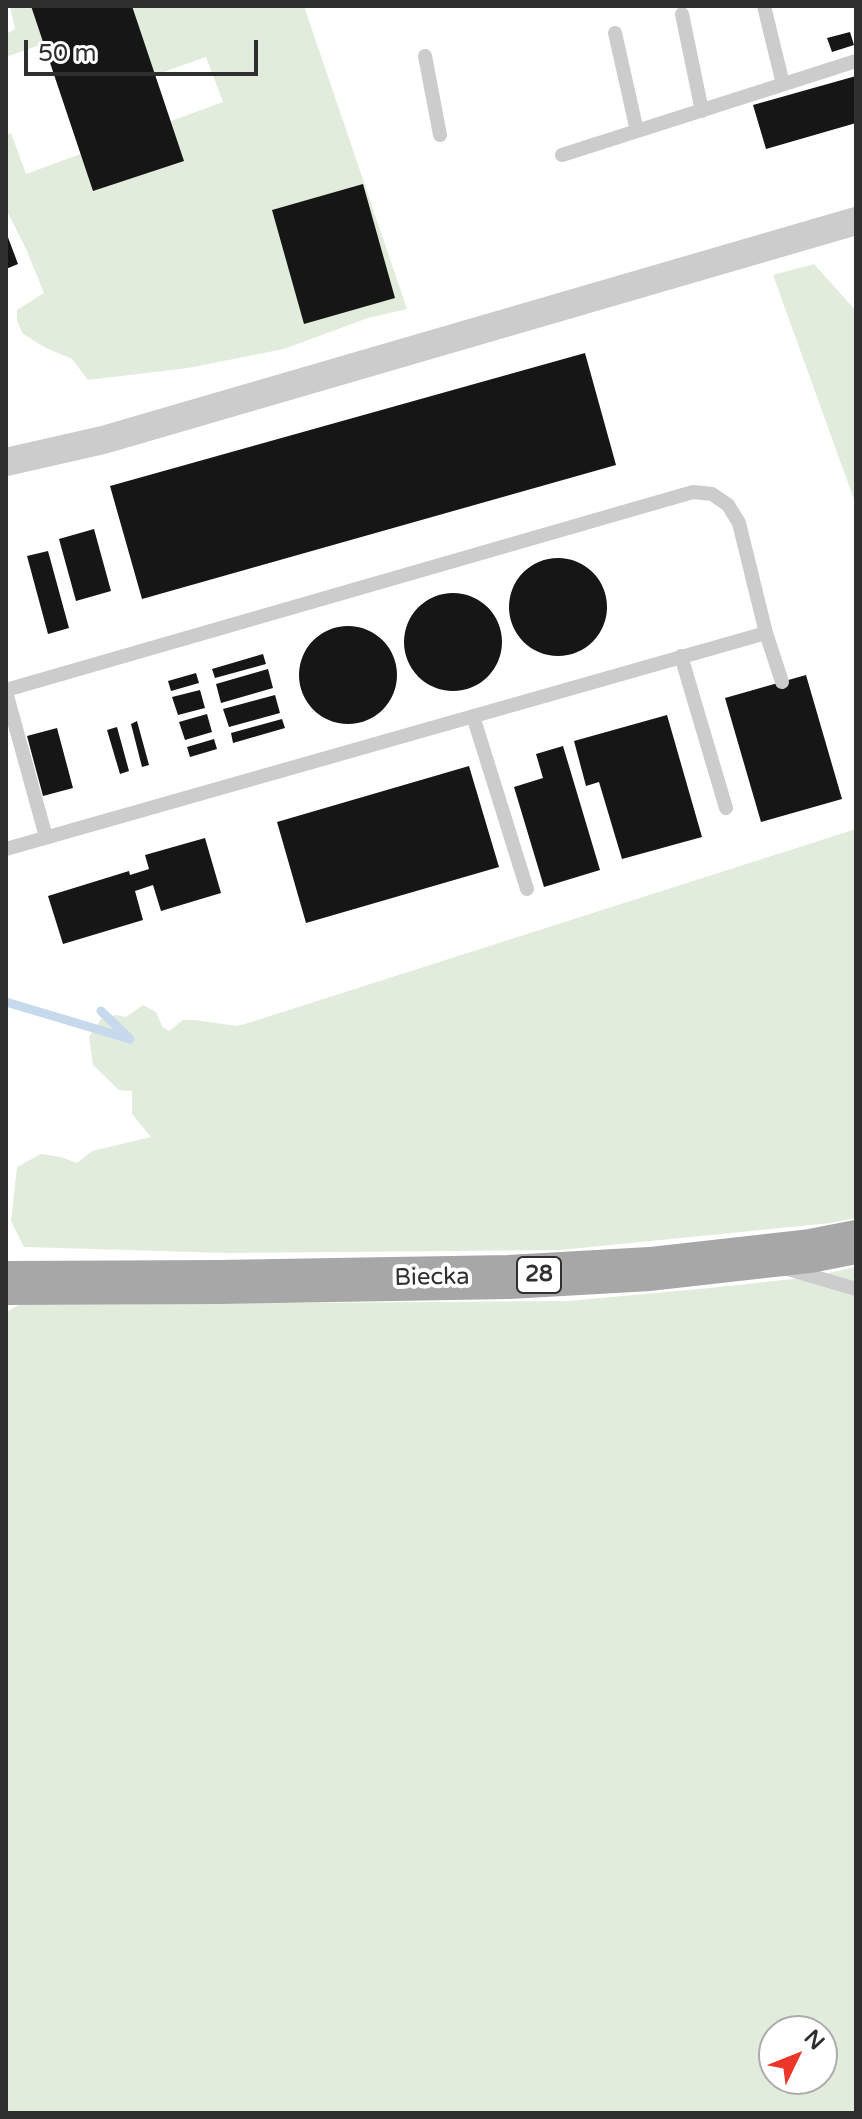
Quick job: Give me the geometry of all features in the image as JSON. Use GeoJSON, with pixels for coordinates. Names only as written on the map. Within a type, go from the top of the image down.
{"type":"FeatureCollection","features":[{"type":"Feature","properties":{"kind":"main road","name":"Biecka"},"geometry":{"type":"LineString","coordinates":[[6,1283],[509,1277],[650,1269],[810,1251],[856,1242]]}},
{"type":"Feature","properties":{"kind":"street"},"geometry":{"type":"LineString","coordinates":[[6,462],[103,440],[856,221]]}},
{"type":"Feature","properties":{"kind":"lane"},"geometry":{"type":"LineString","coordinates":[[764,6],[783,84]]}},
{"type":"Feature","properties":{"kind":"lane"},"geometry":{"type":"LineString","coordinates":[[682,14],[702,111]]}},
{"type":"Feature","properties":{"kind":"lane"},"geometry":{"type":"LineString","coordinates":[[615,33],[637,131]]}},
{"type":"Feature","properties":{"kind":"lane"},"geometry":{"type":"LineString","coordinates":[[425,56],[440,135]]}},
{"type":"Feature","properties":{"kind":"lane"},"geometry":{"type":"LineString","coordinates":[[562,155],[856,61]]}},
{"type":"Feature","properties":{"kind":"lane"},"geometry":{"type":"LineString","coordinates":[[46,837],[6,691],[693,492],[712,494],[728,505],[739,523],[766,633],[782,682]]}},
{"type":"Feature","properties":{"kind":"lane"},"geometry":{"type":"LineString","coordinates":[[6,849],[766,633]]}},
{"type":"Feature","properties":{"kind":"lane"},"geometry":{"type":"LineString","coordinates":[[681,656],[726,808]]}},
{"type":"Feature","properties":{"kind":"lane"},"geometry":{"type":"LineString","coordinates":[[473,716],[527,889]]}},
{"type":"Feature","properties":{"kind":"lane"},"geometry":{"type":"LineString","coordinates":[[749,1258],[856,1289]]}},
{"type":"Feature","properties":{"kind":"green space"},"geometry":{"type":"Polygon","coordinates":[[[10,6],[304,6],[407,309],[368,318],[284,349],[188,368],[88,380],[72,359],[23,334],[17,321],[17,310],[44,293],[6,209],[6,135],[11,133],[26,174],[223,102],[206,57],[138,81],[115,18],[6,57],[6,34],[15,29],[10,6]]]}},
{"type":"Feature","properties":{"kind":"green space"},"geometry":{"type":"Polygon","coordinates":[[[814,264],[856,311],[856,505],[773,275],[814,264]]]}},
{"type":"Feature","properties":{"kind":"green space"},"geometry":{"type":"Polygon","coordinates":[[[856,829],[856,1218],[560,1250],[228,1253],[24,1247],[11,1221],[17,1167],[41,1154],[77,1163],[92,1151],[151,1137],[132,1114],[132,1091],[119,1090],[93,1065],[89,1037],[101,1019],[116,1015],[126,1017],[143,1005],[156,1012],[162,1026],[169,1031],[183,1020],[236,1026],[245,1024],[856,829]]]}},
{"type":"Feature","properties":{"kind":"green space"},"geometry":{"type":"Polygon","coordinates":[[[856,1267],[856,2113],[6,2113],[6,1312],[19,1305],[568,1301],[810,1277],[856,1267]]]}},
{"type":"Feature","properties":{"kind":"building"},"geometry":{"type":"Polygon","coordinates":[[[31,6],[132,6],[184,161],[93,191],[31,6]]]}},
{"type":"Feature","properties":{"kind":"building"},"geometry":{"type":"Polygon","coordinates":[[[850,32],[854,45],[832,52],[827,38],[850,32]]]}},
{"type":"Feature","properties":{"kind":"building"},"geometry":{"type":"Polygon","coordinates":[[[856,76],[856,123],[766,149],[753,105],[856,76]]]}},
{"type":"Feature","properties":{"kind":"building"},"geometry":{"type":"Polygon","coordinates":[[[363,184],[395,298],[304,324],[272,210],[363,184]]]}},
{"type":"Feature","properties":{"kind":"building"},"geometry":{"type":"Polygon","coordinates":[[[6,232],[18,264],[6,269],[6,232]]]}},
{"type":"Feature","properties":{"kind":"building"},"geometry":{"type":"Polygon","coordinates":[[[585,353],[616,465],[142,599],[110,486],[585,353]]]}},
{"type":"Feature","properties":{"kind":"building"},"geometry":{"type":"Polygon","coordinates":[[[94,529],[111,591],[76,601],[59,539],[94,529]]]}},
{"type":"Feature","properties":{"kind":"building"},"geometry":{"type":"Polygon","coordinates":[[[48,551],[69,628],[48,634],[27,556],[48,551]]]}},
{"type":"Feature","properties":{"kind":"building"},"geometry":{"type":"Polygon","coordinates":[[[558,558],[577,562],[593,572],[603,588],[607,607],[603,626],[593,642],[577,652],[558,656],[539,652],[523,642],[513,626],[509,607],[513,588],[523,572],[539,562],[558,558]]]}},
{"type":"Feature","properties":{"kind":"building"},"geometry":{"type":"Polygon","coordinates":[[[453,593],[472,597],[488,607],[498,623],[502,642],[498,661],[488,677],[472,687],[453,691],[434,687],[418,677],[408,661],[404,642],[408,623],[418,607],[434,597],[453,593]]]}},
{"type":"Feature","properties":{"kind":"building"},"geometry":{"type":"Polygon","coordinates":[[[348,626],[367,630],[383,640],[393,656],[397,675],[393,694],[383,710],[367,720],[348,724],[329,720],[313,710],[303,694],[299,675],[303,656],[313,640],[329,630],[348,626]]]}},
{"type":"Feature","properties":{"kind":"building"},"geometry":{"type":"Polygon","coordinates":[[[263,654],[266,664],[215,678],[212,669],[263,654]]]}},
{"type":"Feature","properties":{"kind":"building"},"geometry":{"type":"Polygon","coordinates":[[[268,669],[273,688],[221,703],[216,684],[268,669]]]}},
{"type":"Feature","properties":{"kind":"building"},"geometry":{"type":"Polygon","coordinates":[[[196,673],[199,683],[171,691],[168,681],[196,673]]]}},
{"type":"Feature","properties":{"kind":"building"},"geometry":{"type":"Polygon","coordinates":[[[806,675],[842,799],[761,822],[725,698],[806,675]]]}},
{"type":"Feature","properties":{"kind":"building"},"geometry":{"type":"Polygon","coordinates":[[[200,690],[205,708],[178,715],[172,697],[200,690]]]}},
{"type":"Feature","properties":{"kind":"building"},"geometry":{"type":"Polygon","coordinates":[[[275,695],[280,713],[229,727],[223,709],[275,695]]]}},
{"type":"Feature","properties":{"kind":"building"},"geometry":{"type":"Polygon","coordinates":[[[207,714],[212,732],[185,740],[179,722],[207,714]]]}},
{"type":"Feature","properties":{"kind":"building"},"geometry":{"type":"Polygon","coordinates":[[[667,715],[702,837],[622,859],[599,782],[586,786],[574,741],[667,715]]]}},
{"type":"Feature","properties":{"kind":"building"},"geometry":{"type":"Polygon","coordinates":[[[282,719],[285,728],[233,743],[231,733],[282,719]]]}},
{"type":"Feature","properties":{"kind":"building"},"geometry":{"type":"Polygon","coordinates":[[[137,721],[149,765],[142,767],[131,724],[137,721]]]}},
{"type":"Feature","properties":{"kind":"building"},"geometry":{"type":"Polygon","coordinates":[[[117,727],[129,771],[120,774],[107,730],[117,727]]]}},
{"type":"Feature","properties":{"kind":"building"},"geometry":{"type":"Polygon","coordinates":[[[57,728],[73,788],[43,796],[27,736],[57,728]]]}},
{"type":"Feature","properties":{"kind":"building"},"geometry":{"type":"Polygon","coordinates":[[[214,739],[217,749],[190,757],[187,747],[214,739]]]}},
{"type":"Feature","properties":{"kind":"building"},"geometry":{"type":"Polygon","coordinates":[[[563,746],[600,870],[544,887],[514,787],[543,778],[536,754],[563,746]]]}},
{"type":"Feature","properties":{"kind":"building"},"geometry":{"type":"Polygon","coordinates":[[[469,766],[499,867],[306,923],[277,822],[469,766]]]}},
{"type":"Feature","properties":{"kind":"building"},"geometry":{"type":"Polygon","coordinates":[[[205,838],[221,893],[161,911],[153,885],[135,891],[143,920],[63,944],[48,896],[129,871],[130,875],[149,869],[145,855],[205,838]]]}},
{"type":"Feature","properties":{"kind":"waterway"},"geometry":{"type":"LineString","coordinates":[[6,1002],[130,1039],[101,1011]]}}]}
